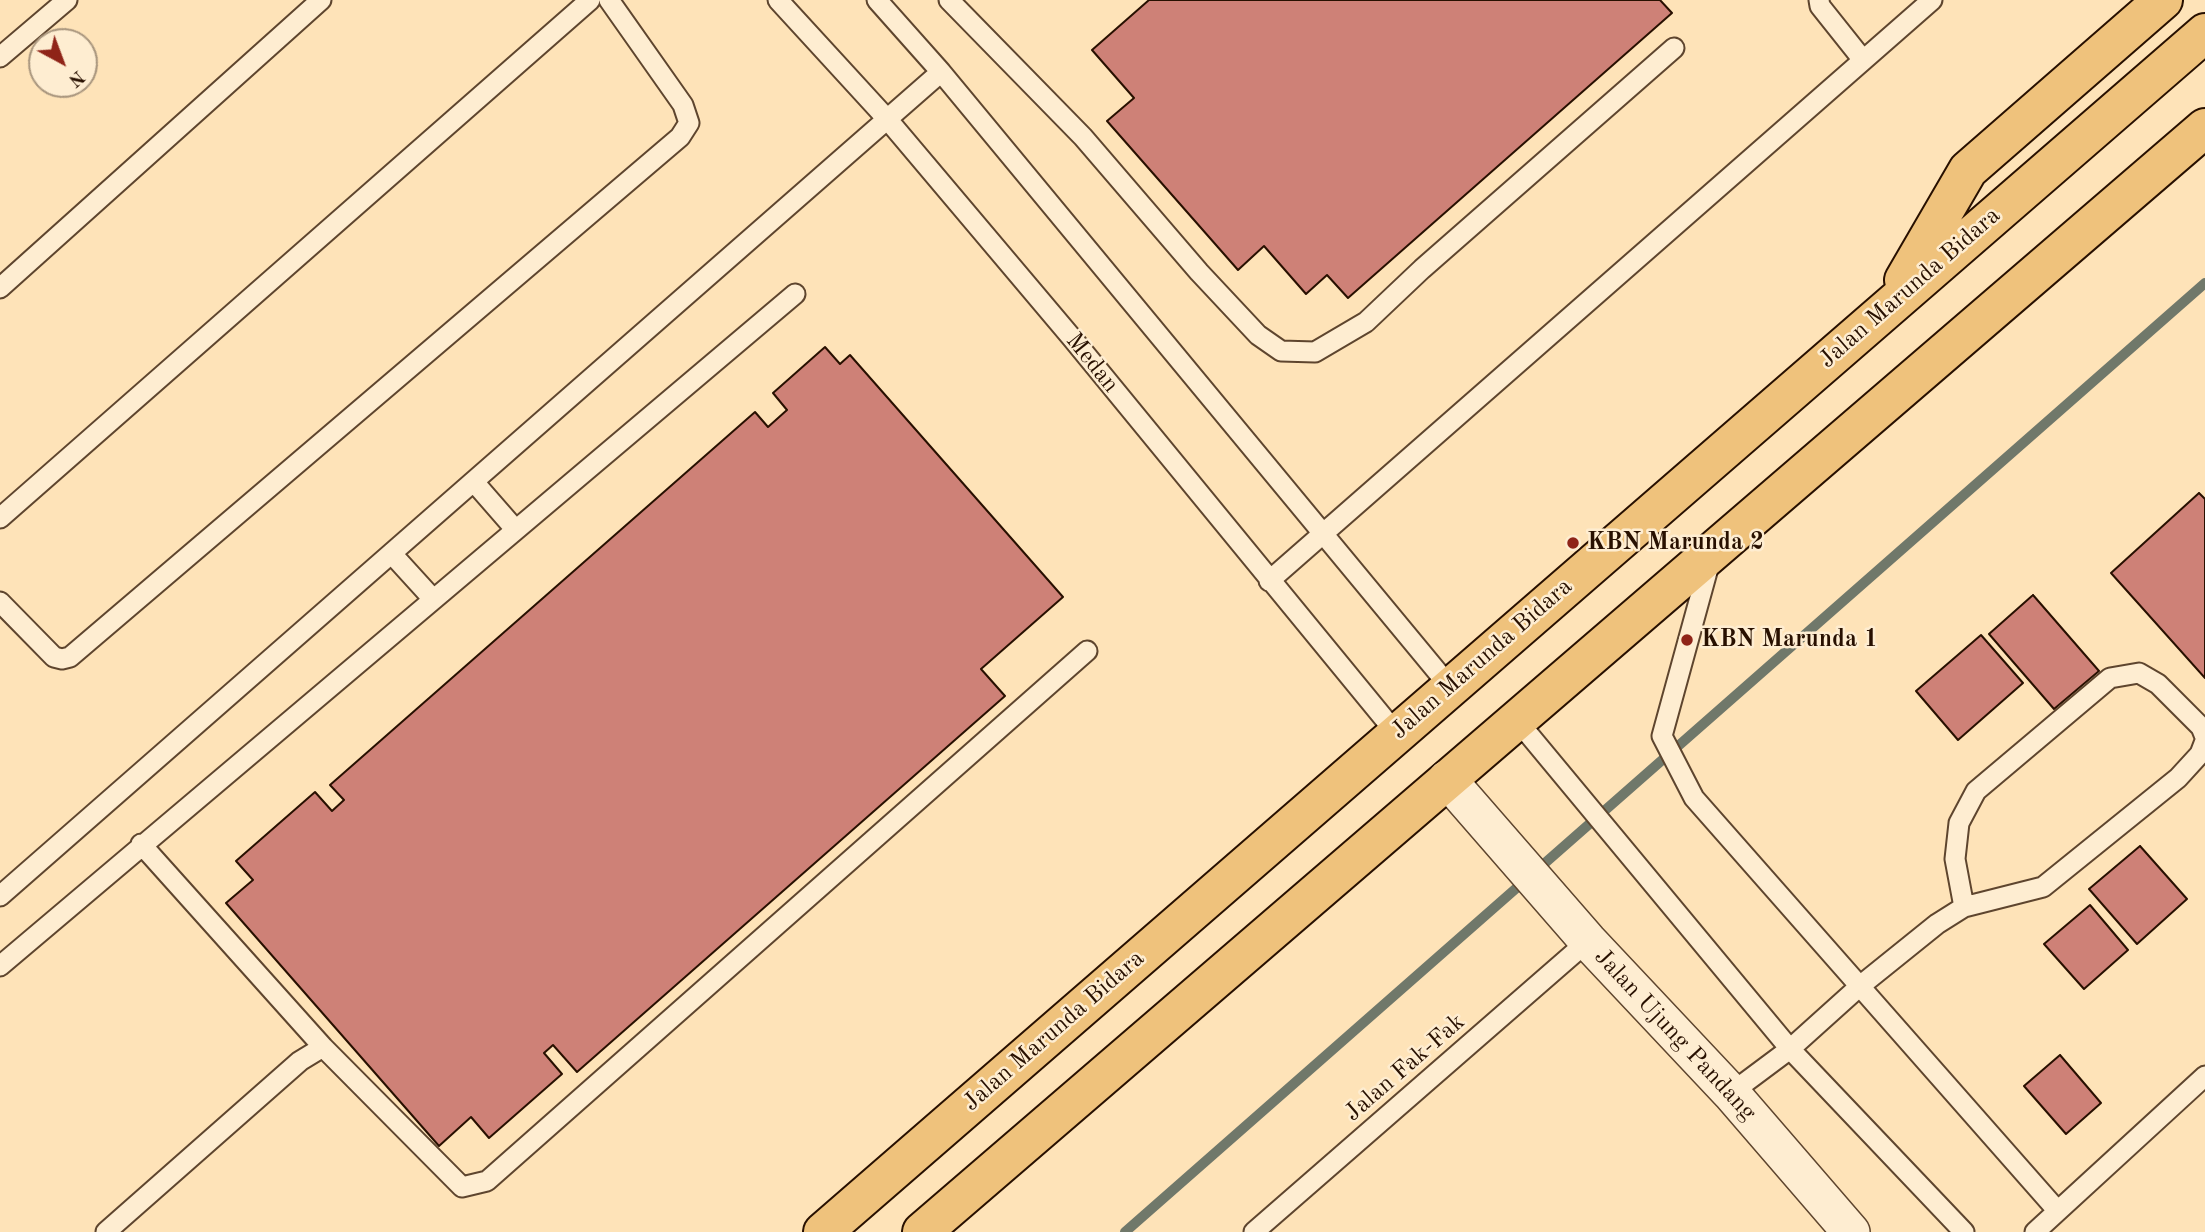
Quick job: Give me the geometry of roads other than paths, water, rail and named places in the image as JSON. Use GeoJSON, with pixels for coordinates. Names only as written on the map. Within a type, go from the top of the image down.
{"type":"FeatureCollection","features":[{"type":"Feature","properties":{"kind":"main road"},"geometry":{"type":"LineString","coordinates":[[1887,309],[1968,170],[2163,0]]}},
{"type":"Feature","properties":{"kind":"main road","name":"Jalan Marunda Bidara"},"geometry":{"type":"LineString","coordinates":[[823,1232],[2205,33]]}},
{"type":"Feature","properties":{"kind":"main road"},"geometry":{"type":"LineString","coordinates":[[922,1232],[2205,128]]}},
{"type":"Feature","properties":{"kind":"street","name":"Jalan Ujung Pandang"},"geometry":{"type":"LineString","coordinates":[[1447,779],[1588,941],[1731,1093],[1851,1232]]}},
{"type":"Feature","properties":{"kind":"lane"},"geometry":{"type":"LineString","coordinates":[[0,57],[67,0]]}},
{"type":"Feature","properties":{"kind":"lane"},"geometry":{"type":"LineString","coordinates":[[0,288],[321,0]]}},
{"type":"Feature","properties":{"kind":"lane"},"geometry":{"type":"LineString","coordinates":[[0,518],[590,0]]}},
{"type":"Feature","properties":{"kind":"lane"},"geometry":{"type":"LineString","coordinates":[[0,602],[54,657],[70,657],[680,137],[689,123],[683,105],[608,0]]}},
{"type":"Feature","properties":{"kind":"lane","name":"Medan"},"geometry":{"type":"LineString","coordinates":[[778,0],[888,120],[1072,338],[1396,733]]}},
{"type":"Feature","properties":{"kind":"lane"},"geometry":{"type":"LineString","coordinates":[[877,0],[941,72],[1450,687]]}},
{"type":"Feature","properties":{"kind":"lane"},"geometry":{"type":"LineString","coordinates":[[949,0],[1083,137],[1199,272],[1258,335],[1281,351],[1315,352],[1366,322],[1422,269],[1674,48]]}},
{"type":"Feature","properties":{"kind":"lane"},"geometry":{"type":"LineString","coordinates":[[1819,0],[1820,6],[1863,60]]}},
{"type":"Feature","properties":{"kind":"lane"},"geometry":{"type":"LineString","coordinates":[[1269,581],[1932,0]]}},
{"type":"Feature","properties":{"kind":"lane"},"geometry":{"type":"LineString","coordinates":[[0,896],[941,72]]}},
{"type":"Feature","properties":{"kind":"lane"},"geometry":{"type":"LineString","coordinates":[[0,967],[141,844],[795,294]]}},
{"type":"Feature","properties":{"kind":"lane"},"geometry":{"type":"LineString","coordinates":[[474,482],[515,529]]}},
{"type":"Feature","properties":{"kind":"lane"},"geometry":{"type":"LineString","coordinates":[[1713,550],[1662,736],[1694,798],[2056,1209]]}},
{"type":"Feature","properties":{"kind":"lane"},"geometry":{"type":"LineString","coordinates":[[392,554],[433,599]]}},
{"type":"Feature","properties":{"kind":"lane"},"geometry":{"type":"LineString","coordinates":[[141,844],[323,1047],[461,1187],[486,1181],[1087,651]]}},
{"type":"Feature","properties":{"kind":"lane"},"geometry":{"type":"LineString","coordinates":[[1731,1093],[1790,1049],[1860,986],[1937,925],[1964,907],[2043,887],[2178,778],[2200,754],[2205,739],[2192,718],[2158,684],[2139,673],[2110,678],[1976,791],[1959,823],[1955,859],[1964,907]]}},
{"type":"Feature","properties":{"kind":"lane"},"geometry":{"type":"LineString","coordinates":[[1516,719],[1790,1049],[1964,1232]]}},
{"type":"Feature","properties":{"kind":"lane","name":"Jalan Fak-Fak"},"geometry":{"type":"LineString","coordinates":[[1254,1232],[1588,941]]}},
{"type":"Feature","properties":{"kind":"lane"},"geometry":{"type":"LineString","coordinates":[[106,1232],[300,1061],[323,1047]]}},
{"type":"Feature","properties":{"kind":"lane"},"geometry":{"type":"LineString","coordinates":[[2035,1232],[2056,1209],[2205,1076]]}},
{"type":"Feature","properties":{"kind":"waterway"},"geometry":{"type":"LineString","coordinates":[[1125,1232],[2205,283]]}},
{"type":"Feature","properties":{"kind":"place","name":"KBN Marunda 2"},"geometry":{"type":"Point","coordinates":[1573,543]}},
{"type":"Feature","properties":{"kind":"place","name":"KBN Marunda 1"},"geometry":{"type":"Point","coordinates":[1687,640]}}]}
